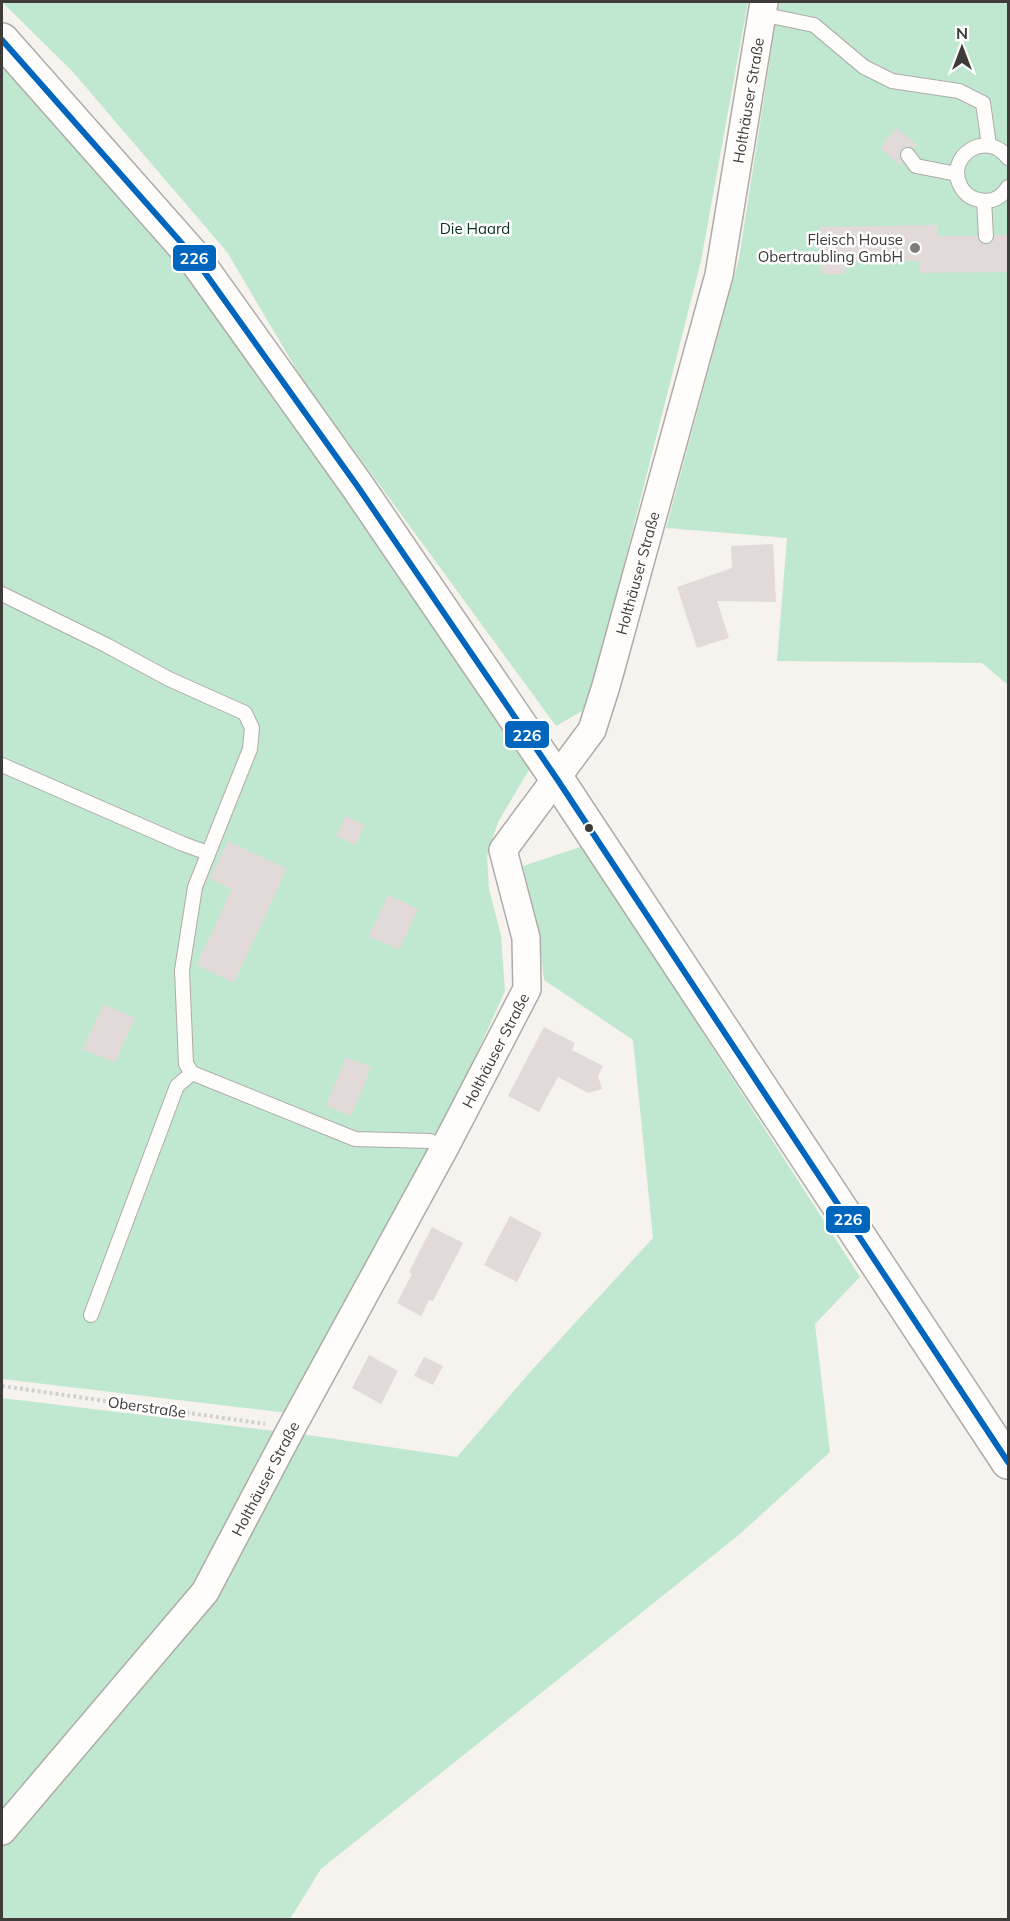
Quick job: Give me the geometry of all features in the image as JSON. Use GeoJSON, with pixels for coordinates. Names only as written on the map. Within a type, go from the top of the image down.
{"type":"FeatureCollection","features":[{"type":"Feature","properties":{"kind":"main road"},"geometry":{"type":"LineString","coordinates":[[2,40],[193,256],[358,486],[557,779],[1008,1462]]}},
{"type":"Feature","properties":{"kind":"street","name":"Holthäuser Straße"},"geometry":{"type":"LineString","coordinates":[[2,1831],[205,1592],[445,1147],[527,989],[526,938],[503,850],[592,730],[606,686],[719,275],[763,8]]}},
{"type":"Feature","properties":{"kind":"lane"},"geometry":{"type":"LineString","coordinates":[[763,8],[814,24],[864,67],[892,81],[959,91],[983,103],[989,145]]}},
{"type":"Feature","properties":{"kind":"lane"},"geometry":{"type":"LineString","coordinates":[[1008,158],[997,148],[989,145],[979,146],[970,149],[963,156],[957,174],[964,191],[984,201],[998,198],[1008,188]]}},
{"type":"Feature","properties":{"kind":"lane"},"geometry":{"type":"LineString","coordinates":[[908,155],[916,166],[957,174]]}},
{"type":"Feature","properties":{"kind":"lane"},"geometry":{"type":"LineString","coordinates":[[984,201],[986,236]]}},
{"type":"Feature","properties":{"kind":"lane"},"geometry":{"type":"LineString","coordinates":[[2,594],[169,679],[246,713],[252,728],[250,748],[195,887],[182,970],[186,1064],[192,1073],[355,1139],[430,1141],[445,1147]]}},
{"type":"Feature","properties":{"kind":"lane"},"geometry":{"type":"LineString","coordinates":[[2,765],[208,853]]}},
{"type":"Feature","properties":{"kind":"lane"},"geometry":{"type":"LineString","coordinates":[[91,1315],[177,1086],[192,1073]]}},
{"type":"Feature","properties":{"kind":"path","name":"Oberstraße"},"geometry":{"type":"LineString","coordinates":[[2,1386],[292,1427]]}},
{"type":"Feature","properties":{"kind":"green space","name":"Die Haard"},"geometry":{"type":"Polygon","coordinates":[[[2,2],[748,2],[701,261],[594,682],[584,710],[556,726],[302,379],[227,252],[72,71],[2,2]]]}},
{"type":"Feature","properties":{"kind":"green space"},"geometry":{"type":"Polygon","coordinates":[[[779,2],[1008,2],[1008,685],[982,663],[777,661],[787,538],[666,528],[739,258],[779,2]]]}},
{"type":"Feature","properties":{"kind":"green space"},"geometry":{"type":"Polygon","coordinates":[[[2,64],[184,272],[372,530],[532,765],[498,822],[487,856],[489,889],[501,935],[505,991],[439,1137],[288,1413],[2,1379],[2,64]]]}},
{"type":"Feature","properties":{"kind":"green space"},"geometry":{"type":"Polygon","coordinates":[[[583,846],[860,1277],[815,1324],[830,1452],[740,1534],[321,1869],[290,1919],[2,1920],[2,1398],[308,1435],[457,1457],[531,1371],[653,1238],[633,1040],[544,980],[538,928],[523,866],[583,846]]]}},
{"type":"Feature","properties":{"kind":"building"},"geometry":{"type":"Polygon","coordinates":[[[896,128],[917,144],[914,148],[906,146],[900,151],[899,157],[902,163],[900,165],[880,148],[896,128]]]}},
{"type":"Feature","properties":{"kind":"building","name":"Fleisch House Obertraubling GmbH"},"geometry":{"type":"Polygon","coordinates":[[[938,225],[938,236],[977,236],[979,241],[986,245],[991,243],[995,235],[1008,235],[1008,272],[920,273],[919,261],[845,261],[845,274],[821,274],[820,227],[938,225]]]}},
{"type":"Feature","properties":{"kind":"building"},"geometry":{"type":"Polygon","coordinates":[[[773,544],[776,602],[717,601],[729,638],[697,648],[677,587],[732,568],[731,546],[773,544]]]}},
{"type":"Feature","properties":{"kind":"building"},"geometry":{"type":"Polygon","coordinates":[[[346,816],[365,825],[356,845],[336,836],[346,816]]]}},
{"type":"Feature","properties":{"kind":"building"},"geometry":{"type":"Polygon","coordinates":[[[228,841],[287,869],[234,983],[197,965],[232,889],[210,879],[228,841]]]}},
{"type":"Feature","properties":{"kind":"building"},"geometry":{"type":"Polygon","coordinates":[[[388,895],[418,909],[399,950],[369,936],[388,895]]]}},
{"type":"Feature","properties":{"kind":"building"},"geometry":{"type":"Polygon","coordinates":[[[103,1004],[135,1018],[115,1063],[83,1049],[103,1004]]]}},
{"type":"Feature","properties":{"kind":"building"},"geometry":{"type":"Polygon","coordinates":[[[544,1027],[575,1043],[572,1050],[603,1066],[598,1076],[602,1089],[588,1093],[558,1077],[539,1112],[508,1096],[544,1027]]]}},
{"type":"Feature","properties":{"kind":"building"},"geometry":{"type":"Polygon","coordinates":[[[346,1057],[371,1067],[351,1116],[326,1106],[346,1057]]]}},
{"type":"Feature","properties":{"kind":"building"},"geometry":{"type":"Polygon","coordinates":[[[510,1216],[542,1233],[517,1282],[484,1265],[510,1216]]]}},
{"type":"Feature","properties":{"kind":"building"},"geometry":{"type":"Polygon","coordinates":[[[432,1227],[463,1243],[433,1301],[429,1300],[421,1316],[397,1303],[412,1274],[409,1272],[432,1227]]]}},
{"type":"Feature","properties":{"kind":"building"},"geometry":{"type":"Polygon","coordinates":[[[369,1355],[398,1371],[381,1404],[352,1388],[369,1355]]]}},
{"type":"Feature","properties":{"kind":"building"},"geometry":{"type":"Polygon","coordinates":[[[424,1357],[443,1366],[433,1385],[414,1376],[424,1357]]]}},
{"type":"Feature","properties":{"kind":"transit line","name":"226"},"geometry":{"type":"LineString","coordinates":[[2,40],[193,256],[358,487],[557,779],[1008,1462]]}},
{"type":"Feature","properties":{"kind":"place","name":"Fleisch House Obertraubling GmbH"},"geometry":{"type":"Point","coordinates":[915,248]}}]}
